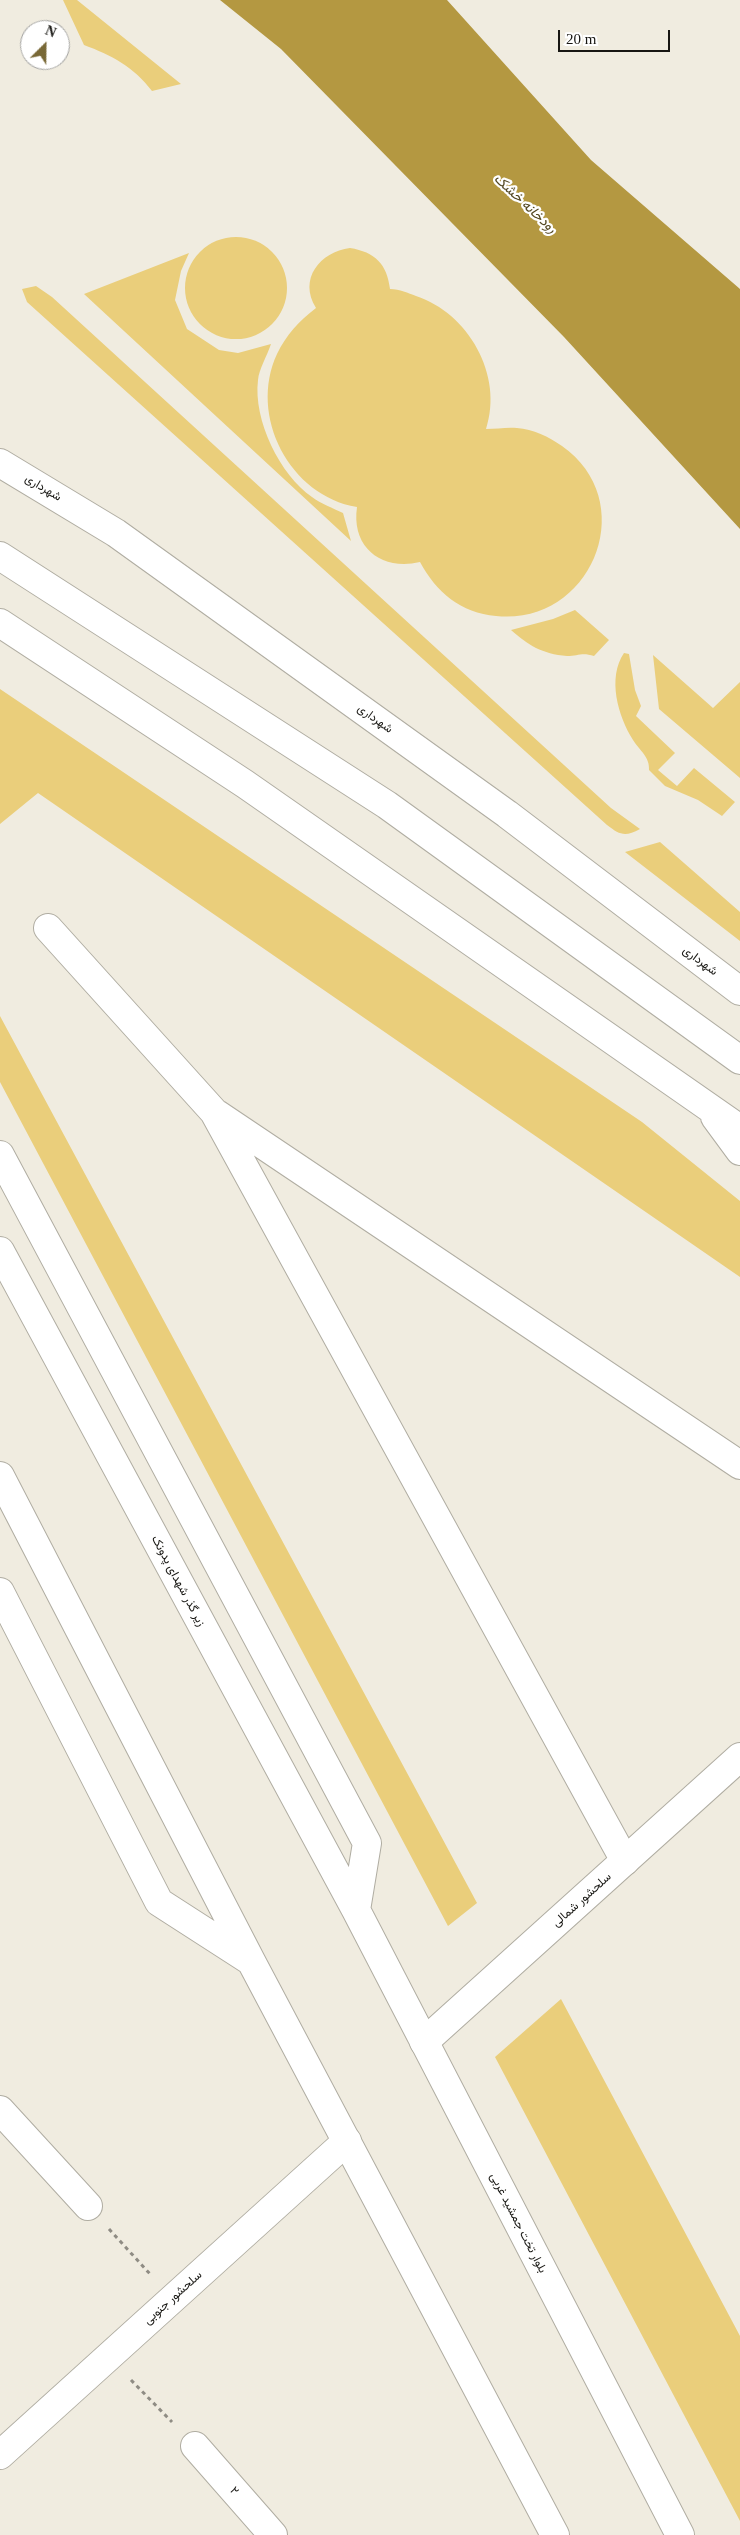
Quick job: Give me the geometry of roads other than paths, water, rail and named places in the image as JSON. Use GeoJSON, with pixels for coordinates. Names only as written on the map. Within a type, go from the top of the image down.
{"type":"FeatureCollection","features":[{"type":"Feature","properties":{"kind":"main road","name":"شهرداری"},"geometry":{"type":"LineString","coordinates":[[0,463],[116,533],[507,814],[740,991]]}},
{"type":"Feature","properties":{"kind":"main road"},"geometry":{"type":"LineString","coordinates":[[0,556],[387,804],[740,1060]]}},
{"type":"Feature","properties":{"kind":"main road"},"geometry":{"type":"LineString","coordinates":[[0,623],[246,784],[740,1129]]}},
{"type":"Feature","properties":{"kind":"main road"},"geometry":{"type":"LineString","coordinates":[[48,928],[214,1112],[625,1861]]}},
{"type":"Feature","properties":{"kind":"main road"},"geometry":{"type":"LineString","coordinates":[[706,1106],[740,1151]]}},
{"type":"Feature","properties":{"kind":"main road"},"geometry":{"type":"LineString","coordinates":[[214,1112],[740,1465]]}},
{"type":"Feature","properties":{"kind":"main road"},"geometry":{"type":"LineString","coordinates":[[0,1155],[367,1843],[356,1910]]}},
{"type":"Feature","properties":{"kind":"main road","name":"زیر گذر شهدای پدونک"},"geometry":{"type":"LineString","coordinates":[[0,1251],[356,1910]]}},
{"type":"Feature","properties":{"kind":"main road"},"geometry":{"type":"LineString","coordinates":[[0,1476],[251,1961],[555,2535]]}},
{"type":"Feature","properties":{"kind":"main road"},"geometry":{"type":"LineString","coordinates":[[0,1592],[159,1902],[251,1961]]}},
{"type":"Feature","properties":{"kind":"main road","name":"سلحشور شمالی"},"geometry":{"type":"LineString","coordinates":[[424,2042],[740,1757]]}},
{"type":"Feature","properties":{"kind":"main road","name":"بلوار تخت جمشید غربی"},"geometry":{"type":"LineString","coordinates":[[356,1910],[680,2535]]}},
{"type":"Feature","properties":{"kind":"main road"},"geometry":{"type":"LineString","coordinates":[[0,2110],[88,2206]]}},
{"type":"Feature","properties":{"kind":"main road","name":"سلحشور جنوبی"},"geometry":{"type":"LineString","coordinates":[[0,2455],[347,2141]]}},
{"type":"Feature","properties":{"kind":"main road","name":"۲"},"geometry":{"type":"LineString","coordinates":[[195,2446],[273,2535]]}},
{"type":"Feature","properties":{"kind":"water","name":"رودخانه خشک"},"geometry":{"type":"Polygon","coordinates":[[[220,0],[447,0],[591,160],[740,289],[740,529],[564,337],[281,49],[220,0]]]}}]}
